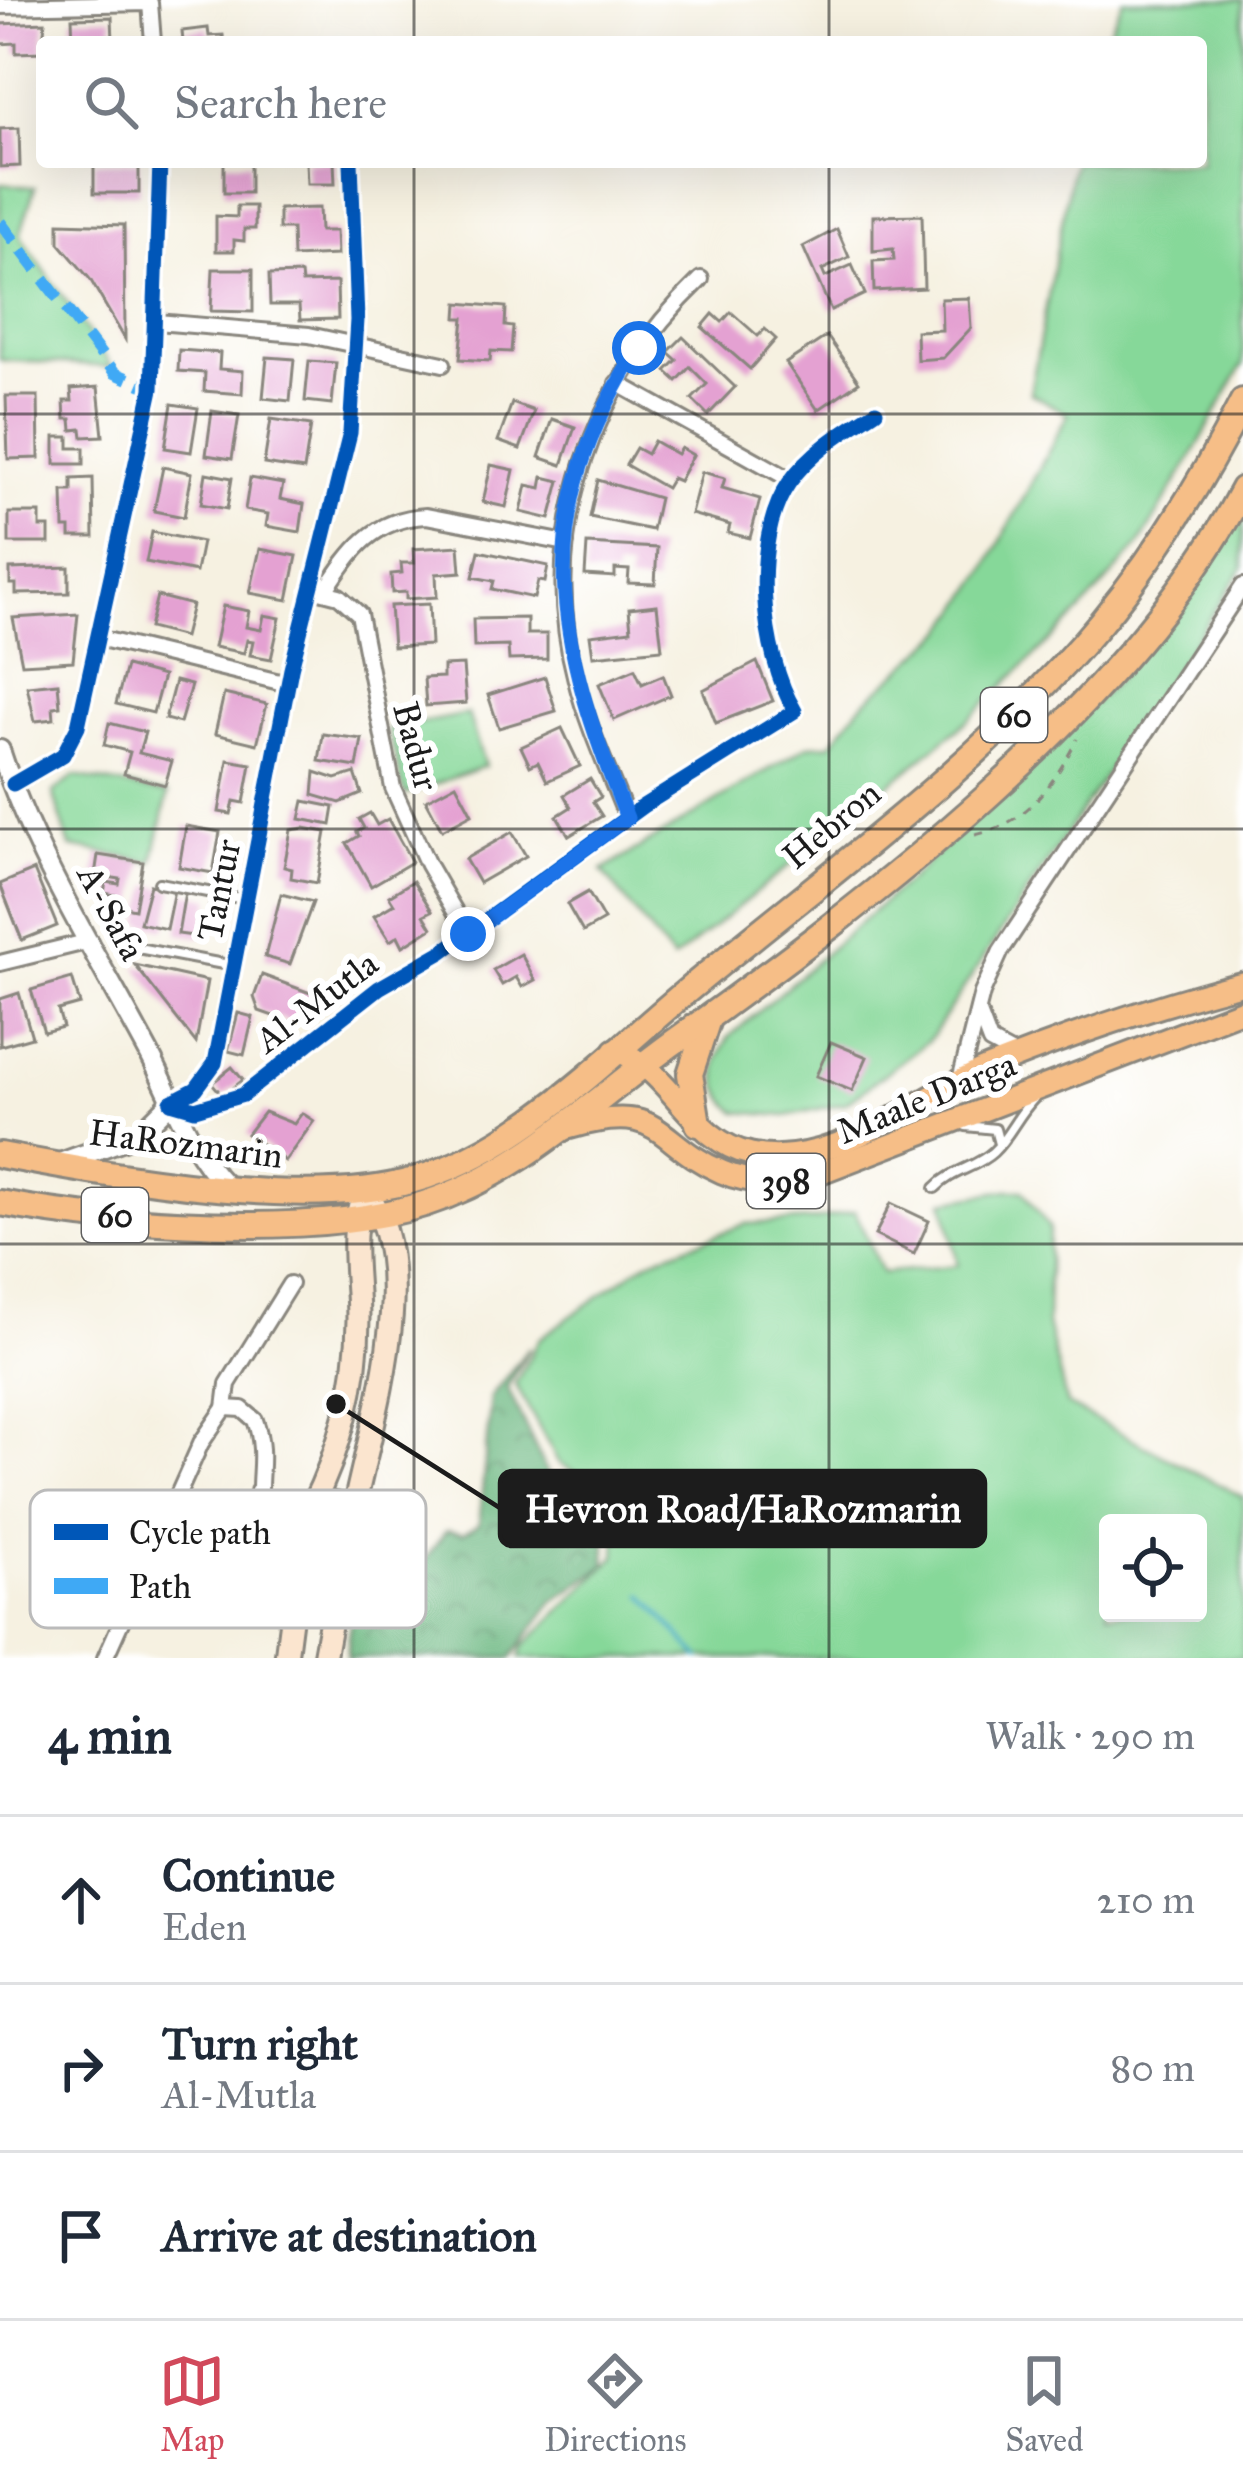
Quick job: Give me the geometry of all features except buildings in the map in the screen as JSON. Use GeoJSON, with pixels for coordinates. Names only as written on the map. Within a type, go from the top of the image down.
{"type":"FeatureCollection","features":[{"type":"Feature","properties":{"kind":"highway","name":"Hebron"},"geometry":{"type":"LineString","coordinates":[[365,1190],[428,1176],[483,1149],[615,1051],[1035,694],[1100,624],[1158,548],[1243,401]]}},
{"type":"Feature","properties":{"kind":"highway","name":"60"},"geometry":{"type":"LineString","coordinates":[[353,1218],[384,1214],[458,1191],[568,1128],[921,849],[1057,727],[1172,598],[1243,489]]}},
{"type":"Feature","properties":{"kind":"highway"},"geometry":{"type":"LineString","coordinates":[[698,1124],[691,1065],[710,1018]]}},
{"type":"Feature","properties":{"kind":"highway","name":"HaRozmarin"},"geometry":{"type":"LineString","coordinates":[[0,1155],[226,1186],[365,1190]]}},
{"type":"Feature","properties":{"kind":"highway","name":"HaRozmarin"},"geometry":{"type":"LineString","coordinates":[[0,1203],[179,1221],[353,1218]]}},
{"type":"Feature","properties":{"kind":"main road","name":"Maale Darga"},"geometry":{"type":"LineString","coordinates":[[615,1051],[644,1065],[718,1141],[755,1155],[809,1152],[1018,1057],[1243,983]]}},
{"type":"Feature","properties":{"kind":"main road","name":"Maale Darga"},"geometry":{"type":"LineString","coordinates":[[568,1128],[638,1120],[665,1131],[723,1173],[777,1182],[806,1178],[941,1130],[1243,1010]]}},
{"type":"Feature","properties":{"kind":"main road"},"geometry":{"type":"LineString","coordinates":[[317,1490],[333,1457],[354,1366],[358,1324],[353,1218],[365,1190],[384,1214],[389,1298],[386,1365],[358,1490]]}},
{"type":"Feature","properties":{"kind":"main road"},"geometry":{"type":"LineString","coordinates":[[286,1658],[289,1628]]}},
{"type":"Feature","properties":{"kind":"main road"},"geometry":{"type":"LineString","coordinates":[[324,1658],[329,1628]]}},
{"type":"Feature","properties":{"kind":"street"},"geometry":{"type":"LineString","coordinates":[[0,7],[150,3],[153,36]]}},
{"type":"Feature","properties":{"kind":"street"},"geometry":{"type":"LineString","coordinates":[[13,784],[52,764],[73,740],[98,638],[144,440],[157,322],[160,168]]}},
{"type":"Feature","properties":{"kind":"street","name":"Tantur"},"geometry":{"type":"LineString","coordinates":[[171,1102],[196,1089],[215,1063],[290,677],[318,590],[350,433],[355,347],[351,168]]}},
{"type":"Feature","properties":{"kind":"street"},"geometry":{"type":"LineString","coordinates":[[627,818],[574,676],[566,544],[584,452],[617,382],[656,325],[701,279]]}},
{"type":"Feature","properties":{"kind":"street"},"geometry":{"type":"LineString","coordinates":[[157,322],[309,335],[443,364]]}},
{"type":"Feature","properties":{"kind":"street"},"geometry":{"type":"LineString","coordinates":[[617,382],[791,480],[876,411]]}},
{"type":"Feature","properties":{"kind":"street","name":"Al-Mutla"},"geometry":{"type":"LineString","coordinates":[[171,1102],[195,1109],[243,1095],[380,988],[468,934],[627,818],[795,710],[774,667],[766,619],[773,531],[791,480]]}},
{"type":"Feature","properties":{"kind":"street"},"geometry":{"type":"LineString","coordinates":[[318,590],[374,529],[405,517],[426,516],[566,544]]}},
{"type":"Feature","properties":{"kind":"street"},"geometry":{"type":"LineString","coordinates":[[960,1080],[978,1008],[1001,951],[1243,586]]}},
{"type":"Feature","properties":{"kind":"street","name":"Badur"},"geometry":{"type":"LineString","coordinates":[[318,590],[350,602],[359,614],[393,788],[428,865],[468,934]]}},
{"type":"Feature","properties":{"kind":"street"},"geometry":{"type":"LineString","coordinates":[[98,638],[290,677]]}},
{"type":"Feature","properties":{"kind":"street","name":"A-Safa"},"geometry":{"type":"LineString","coordinates":[[0,750],[197,1153],[226,1186]]}},
{"type":"Feature","properties":{"kind":"street"},"geometry":{"type":"LineString","coordinates":[[0,963],[90,941]]}},
{"type":"Feature","properties":{"kind":"street"},"geometry":{"type":"LineString","coordinates":[[978,1008],[990,1042],[1018,1057]]}},
{"type":"Feature","properties":{"kind":"street"},"geometry":{"type":"LineString","coordinates":[[57,1164],[138,1135],[171,1102]]}},
{"type":"Feature","properties":{"kind":"street"},"geometry":{"type":"LineString","coordinates":[[180,1490],[201,1443],[225,1408],[227,1384],[290,1284]]}},
{"type":"Feature","properties":{"kind":"street"},"geometry":{"type":"LineString","coordinates":[[225,1408],[242,1409],[255,1420],[258,1490]]}},
{"type":"Feature","properties":{"kind":"street"},"geometry":{"type":"LineString","coordinates":[[105,1658],[118,1628]]}},
{"type":"Feature","properties":{"kind":"lane"},"geometry":{"type":"LineString","coordinates":[[160,883],[247,899]]}},
{"type":"Feature","properties":{"kind":"lane"},"geometry":{"type":"LineString","coordinates":[[138,948],[234,966]]}},
{"type":"Feature","properties":{"kind":"lane"},"geometry":{"type":"LineString","coordinates":[[934,1188],[999,1145],[1014,1118],[1049,1084]]}},
{"type":"Feature","properties":{"kind":"lane"},"geometry":{"type":"LineString","coordinates":[[941,1130],[983,1125],[994,1129],[999,1145]]}},
{"type":"Feature","properties":{"kind":"green space"},"geometry":{"type":"Polygon","coordinates":[[[1123,0],[1243,0],[1243,364],[1139,545],[1079,613],[966,722],[673,960],[602,871],[809,745],[831,744],[861,705],[945,631],[983,575],[1068,414],[1030,393],[1072,168],[1207,168],[1207,36],[1107,36],[1123,0]]]}},
{"type":"Feature","properties":{"kind":"green space"},"geometry":{"type":"Polygon","coordinates":[[[0,184],[35,187],[20,235],[112,367],[0,360],[0,184]]]}},
{"type":"Feature","properties":{"kind":"green space"},"geometry":{"type":"Polygon","coordinates":[[[1243,504],[1243,568],[929,1040],[846,1103],[786,1116],[737,1112],[717,1076],[719,1057],[729,1037],[917,873],[1117,680],[1243,504]]]}},
{"type":"Feature","properties":{"kind":"green space"},"geometry":{"type":"Polygon","coordinates":[[[468,714],[485,766],[405,795],[388,729],[468,714]]]}},
{"type":"Feature","properties":{"kind":"green space"},"geometry":{"type":"Polygon","coordinates":[[[75,776],[168,794],[153,862],[70,847],[53,793],[75,776]]]}},
{"type":"Feature","properties":{"kind":"green space"},"geometry":{"type":"Polygon","coordinates":[[[1023,1190],[1049,1228],[1047,1324],[1067,1405],[1243,1497],[1243,1658],[520,1658],[523,1647],[616,1556],[618,1499],[558,1462],[515,1384],[539,1339],[648,1261],[745,1224],[816,1220],[855,1211],[882,1273],[958,1265],[944,1201],[1023,1190]]]}},
{"type":"Feature","properties":{"kind":"green space"},"geometry":{"type":"Polygon","coordinates":[[[529,1348],[507,1387],[549,1477],[606,1516],[606,1565],[553,1602],[511,1658],[347,1658],[350,1628],[426,1628],[426,1558],[446,1531],[463,1534],[479,1524],[491,1396],[529,1348]]]}},
{"type":"Feature","properties":{"kind":"waterway"},"geometry":{"type":"LineString","coordinates":[[643,1595],[700,1658]]}},
{"type":"Feature","properties":{"kind":"marked path"},"geometry":{"type":"LineString","coordinates":[[0,222],[115,373],[152,389]]}},
{"type":"Feature","properties":{"kind":"cycle path"},"geometry":{"type":"LineString","coordinates":[[13,784],[63,755],[78,726],[152,389],[160,168]]}},
{"type":"Feature","properties":{"kind":"cycle path"},"geometry":{"type":"LineString","coordinates":[[171,1102],[196,1089],[215,1063],[291,669],[350,433],[357,320],[351,168]]}},
{"type":"Feature","properties":{"kind":"cycle path"},"geometry":{"type":"LineString","coordinates":[[171,1102],[195,1109],[243,1095],[379,988],[442,952],[643,806],[795,711],[783,687],[768,629],[765,565],[769,535],[789,483],[807,461],[876,411]]}},
{"type":"Feature","properties":{"kind":"place","name":"Hevron Road/HaRozmarin"},"geometry":{"type":"Point","coordinates":[336,1404]}},
{"type":"Feature","properties":{"kind":"route"},"geometry":{"type":"LineString","coordinates":[[468,934],[627,818],[574,676],[565,590],[566,532],[584,452],[639,348]]}}]}
